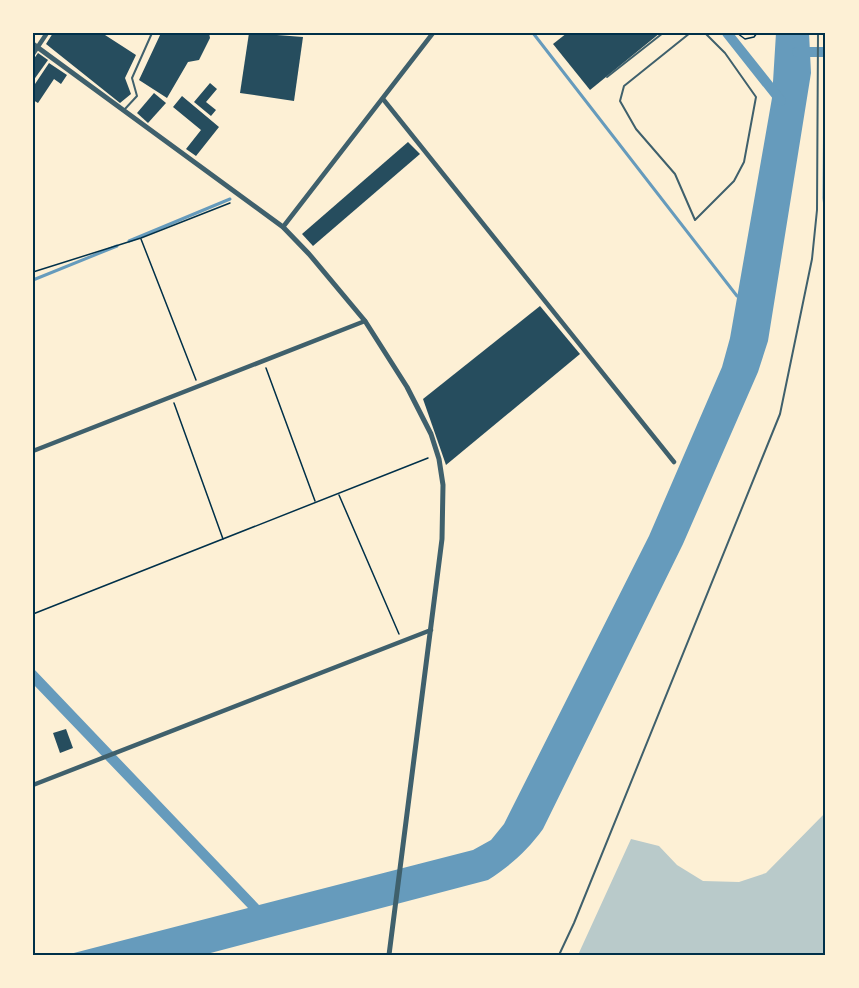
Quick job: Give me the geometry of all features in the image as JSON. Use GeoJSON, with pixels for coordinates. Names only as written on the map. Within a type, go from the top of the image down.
{"type":"FeatureCollection","features":[{"type":"Feature","properties":{"kind":"street"},"geometry":{"type":"LineString","coordinates":[[33,54],[36,45],[47,33]]}},
{"type":"Feature","properties":{"kind":"street"},"geometry":{"type":"LineString","coordinates":[[283,226],[433,33]]}},
{"type":"Feature","properties":{"kind":"street"},"geometry":{"type":"LineString","coordinates":[[36,45],[283,226],[365,321],[407,387],[431,434],[439,459],[444,502],[431,630],[389,955]]}},
{"type":"Feature","properties":{"kind":"street"},"geometry":{"type":"LineString","coordinates":[[383,99],[674,462]]}},
{"type":"Feature","properties":{"kind":"street"},"geometry":{"type":"LineString","coordinates":[[33,451],[365,321]]}},
{"type":"Feature","properties":{"kind":"street"},"geometry":{"type":"LineString","coordinates":[[33,785],[431,630]]}},
{"type":"Feature","properties":{"kind":"lane"},"geometry":{"type":"LineString","coordinates":[[123,110],[137,96],[132,78],[152,33]]}},
{"type":"Feature","properties":{"kind":"lane"},"geometry":{"type":"LineString","coordinates":[[607,77],[663,33]]}},
{"type":"Feature","properties":{"kind":"lane"},"geometry":{"type":"LineString","coordinates":[[690,33],[624,86],[620,101],[636,129],[675,174],[695,220],[734,181],[744,162],[756,97],[725,53],[705,33]]}},
{"type":"Feature","properties":{"kind":"lane"},"geometry":{"type":"LineString","coordinates":[[559,955],[780,414],[812,259],[817,210],[818,33]]}},
{"type":"Feature","properties":{"kind":"path"},"geometry":{"type":"LineString","coordinates":[[737,33],[745,39],[754,37],[757,33]]}},
{"type":"Feature","properties":{"kind":"path"},"geometry":{"type":"LineString","coordinates":[[33,272],[141,238],[230,203]]}},
{"type":"Feature","properties":{"kind":"path"},"geometry":{"type":"LineString","coordinates":[[141,238],[199,386]]}},
{"type":"Feature","properties":{"kind":"path"},"geometry":{"type":"LineString","coordinates":[[264,361],[315,503]]}},
{"type":"Feature","properties":{"kind":"path"},"geometry":{"type":"LineString","coordinates":[[171,396],[223,540]]}},
{"type":"Feature","properties":{"kind":"path"},"geometry":{"type":"LineString","coordinates":[[33,614],[428,458]]}},
{"type":"Feature","properties":{"kind":"path"},"geometry":{"type":"LineString","coordinates":[[339,494],[402,640]]}},
{"type":"Feature","properties":{"kind":"shaded area"},"geometry":{"type":"Polygon","coordinates":[[[824,72],[826,72],[826,218],[822,198],[824,72]]]}},
{"type":"Feature","properties":{"kind":"shaded area"},"geometry":{"type":"Polygon","coordinates":[[[826,812],[826,955],[578,955],[631,839],[659,846],[677,865],[703,881],[739,882],[766,873],[826,812]]]}},
{"type":"Feature","properties":{"kind":"water"},"geometry":{"type":"Polygon","coordinates":[[[776,33],[809,33],[811,73],[768,341],[758,372],[683,544],[543,829],[537,837],[518,857],[488,880],[203,955],[66,955],[248,908],[33,684],[33,668],[259,905],[473,850],[491,840],[504,824],[649,536],[722,367],[730,338],[772,98],[776,33]]]}},
{"type":"Feature","properties":{"kind":"building"},"geometry":{"type":"Polygon","coordinates":[[[53,33],[106,33],[105,35],[136,55],[125,78],[131,94],[120,103],[46,44],[53,33]]]}},
{"type":"Feature","properties":{"kind":"building"},"geometry":{"type":"Polygon","coordinates":[[[161,33],[209,33],[210,38],[199,60],[188,62],[167,98],[139,80],[161,33]]]}},
{"type":"Feature","properties":{"kind":"building"},"geometry":{"type":"Polygon","coordinates":[[[249,33],[303,37],[294,101],[240,93],[249,33]]]}},
{"type":"Feature","properties":{"kind":"building"},"geometry":{"type":"Polygon","coordinates":[[[567,33],[660,33],[590,90],[553,44],[567,33]]]}},
{"type":"Feature","properties":{"kind":"building"},"geometry":{"type":"Polygon","coordinates":[[[38,53],[48,60],[33,81],[33,60],[38,53]]]}},
{"type":"Feature","properties":{"kind":"building"},"geometry":{"type":"Polygon","coordinates":[[[49,63],[67,75],[61,84],[54,79],[38,103],[33,100],[33,87],[49,63]]]}},
{"type":"Feature","properties":{"kind":"building"},"geometry":{"type":"Polygon","coordinates":[[[210,83],[217,89],[206,102],[216,110],[211,116],[194,102],[210,83]]]}},
{"type":"Feature","properties":{"kind":"building"},"geometry":{"type":"Polygon","coordinates":[[[154,93],[166,103],[148,123],[137,113],[154,93]]]}},
{"type":"Feature","properties":{"kind":"building"},"geometry":{"type":"Polygon","coordinates":[[[182,96],[219,127],[196,156],[186,149],[201,130],[173,107],[182,96]]]}},
{"type":"Feature","properties":{"kind":"building"},"geometry":{"type":"Polygon","coordinates":[[[408,142],[420,154],[313,246],[302,234],[408,142]]]}},
{"type":"Feature","properties":{"kind":"building"},"geometry":{"type":"Polygon","coordinates":[[[540,306],[580,354],[446,465],[423,399],[540,306]]]}},
{"type":"Feature","properties":{"kind":"building"},"geometry":{"type":"Polygon","coordinates":[[[66,729],[73,748],[60,753],[53,733],[66,729]]]}},
{"type":"Feature","properties":{"kind":"waterway"},"geometry":{"type":"LineString","coordinates":[[533,33],[737,296]]}},
{"type":"Feature","properties":{"kind":"waterway"},"geometry":{"type":"LineString","coordinates":[[727,33],[781,101]]}},
{"type":"Feature","properties":{"kind":"waterway"},"geometry":{"type":"LineString","coordinates":[[797,52],[826,52]]}},
{"type":"Feature","properties":{"kind":"waterway"},"geometry":{"type":"LineString","coordinates":[[129,241],[230,199]]}},
{"type":"Feature","properties":{"kind":"waterway"},"geometry":{"type":"LineString","coordinates":[[33,280],[117,246]]}}]}
